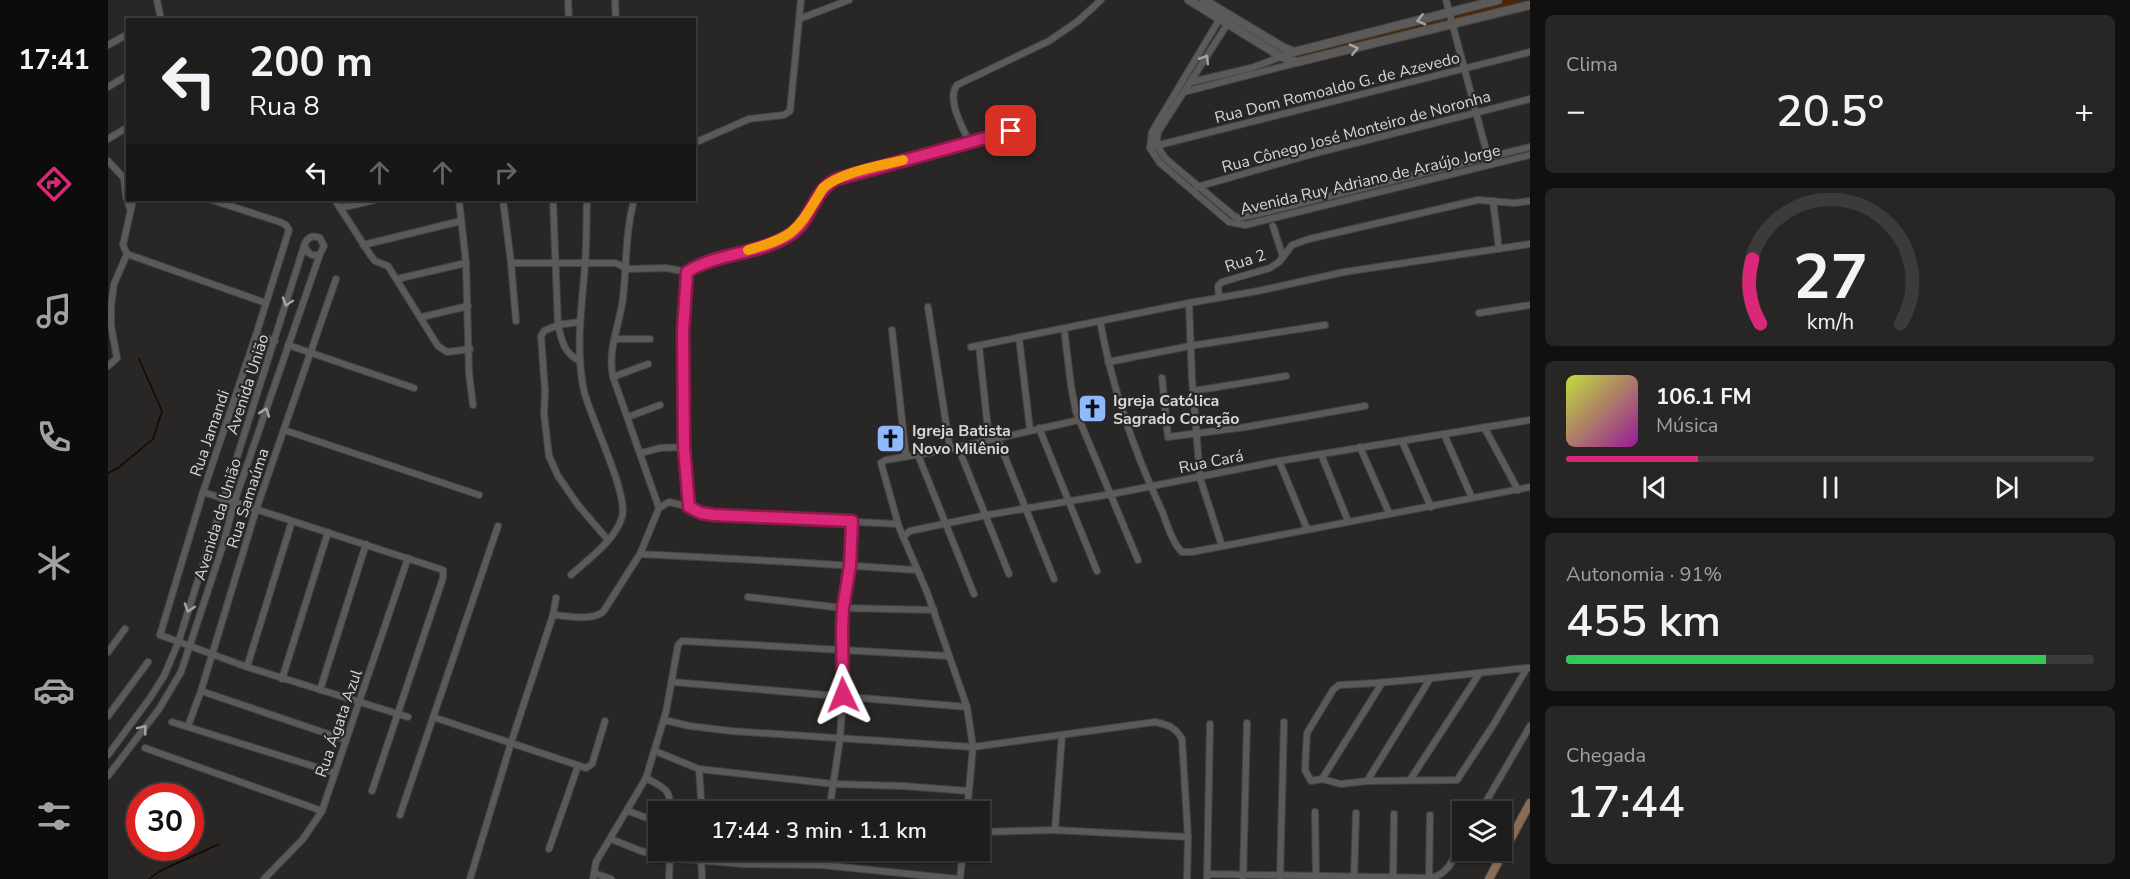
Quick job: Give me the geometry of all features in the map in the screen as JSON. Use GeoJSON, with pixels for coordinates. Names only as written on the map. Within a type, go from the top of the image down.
{"type":"FeatureCollection","features":[{"type":"Feature","properties":{"kind":"main road"},"geometry":{"type":"LineString","coordinates":[[1489,879],[1530,803]]}},
{"type":"Feature","properties":{"kind":"street"},"geometry":{"type":"LineString","coordinates":[[157,0],[158,18]]}},
{"type":"Feature","properties":{"kind":"street"},"geometry":{"type":"LineString","coordinates":[[568,0],[569,18]]}},
{"type":"Feature","properties":{"kind":"street"},"geometry":{"type":"LineString","coordinates":[[615,0],[616,18]]}},
{"type":"Feature","properties":{"kind":"street"},"geometry":{"type":"LineString","coordinates":[[696,142],[752,118],[786,114],[790,109],[801,0]]}},
{"type":"Feature","properties":{"kind":"street"},"geometry":{"type":"LineString","coordinates":[[799,19],[849,0]]}},
{"type":"Feature","properties":{"kind":"street"},"geometry":{"type":"LineString","coordinates":[[969,142],[954,104],[953,95],[957,85],[1048,41],[1078,21],[1101,0]]}},
{"type":"Feature","properties":{"kind":"street"},"geometry":{"type":"LineString","coordinates":[[1189,0],[1222,15]]}},
{"type":"Feature","properties":{"kind":"street"},"geometry":{"type":"LineString","coordinates":[[1204,0],[1282,57],[1297,62]]}},
{"type":"Feature","properties":{"kind":"street"},"geometry":{"type":"LineString","coordinates":[[1446,0],[1489,161]]}},
{"type":"Feature","properties":{"kind":"street"},"geometry":{"type":"LineString","coordinates":[[1190,82],[1251,68],[1294,52],[1498,0]]}},
{"type":"Feature","properties":{"kind":"street"},"geometry":{"type":"LineString","coordinates":[[1182,88],[1530,5]]}},
{"type":"Feature","properties":{"kind":"street"},"geometry":{"type":"LineString","coordinates":[[1157,145],[1158,132],[1222,15]]}},
{"type":"Feature","properties":{"kind":"street"},"geometry":{"type":"LineString","coordinates":[[1229,20],[1294,52]]}},
{"type":"Feature","properties":{"kind":"street"},"geometry":{"type":"LineString","coordinates":[[1150,148],[1152,132],[1175,94],[1190,82],[1229,20]]}},
{"type":"Feature","properties":{"kind":"street"},"geometry":{"type":"LineString","coordinates":[[108,45],[126,35]]}},
{"type":"Feature","properties":{"kind":"street","name":"Rua Dom Romoaldo G. de Azevedo"},"geometry":{"type":"LineString","coordinates":[[1150,148],[1530,52]]}},
{"type":"Feature","properties":{"kind":"street"},"geometry":{"type":"LineString","coordinates":[[108,87],[126,76]]}},
{"type":"Feature","properties":{"kind":"street","name":"Rua Cônego José Monteiro de Noronha"},"geometry":{"type":"LineString","coordinates":[[1190,191],[1198,186],[1316,153],[1530,99]]}},
{"type":"Feature","properties":{"kind":"street"},"geometry":{"type":"LineString","coordinates":[[512,263],[615,263],[634,270],[666,268],[687,272],[703,264],[769,244],[790,234],[800,226],[828,183],[846,176],[1030,127]]}},
{"type":"Feature","properties":{"kind":"street"},"geometry":{"type":"LineString","coordinates":[[108,139],[126,128]]}},
{"type":"Feature","properties":{"kind":"street","name":"Avenida Ruy Adriano de Araújo Jorge"},"geometry":{"type":"LineString","coordinates":[[1157,145],[1166,159],[1227,212],[1239,218],[1489,161],[1530,155]]}},
{"type":"Feature","properties":{"kind":"street","name":"Avenida Ruy Adriano de Araújo Jorge"},"geometry":{"type":"LineString","coordinates":[[1150,148],[1160,163],[1190,191],[1229,222],[1245,225],[1489,161],[1530,147]]}},
{"type":"Feature","properties":{"kind":"street"},"geometry":{"type":"LineString","coordinates":[[108,161],[124,178],[126,197]]}},
{"type":"Feature","properties":{"kind":"street"},"geometry":{"type":"LineString","coordinates":[[127,201],[130,209]]}},
{"type":"Feature","properties":{"kind":"street"},"geometry":{"type":"LineString","coordinates":[[133,201],[123,245],[127,254],[266,303]]}},
{"type":"Feature","properties":{"kind":"street","name":"Rua Jamandi"},"geometry":{"type":"LineString","coordinates":[[178,643],[160,634],[203,492],[289,230],[284,224],[215,201]]}},
{"type":"Feature","properties":{"kind":"street"},"geometry":{"type":"LineString","coordinates":[[336,201],[375,261],[388,266],[442,350],[447,352],[470,349]]}},
{"type":"Feature","properties":{"kind":"street"},"geometry":{"type":"LineString","coordinates":[[340,208],[371,201]]}},
{"type":"Feature","properties":{"kind":"street"},"geometry":{"type":"LineString","coordinates":[[459,201],[466,263],[469,372],[473,405]]}},
{"type":"Feature","properties":{"kind":"street"},"geometry":{"type":"LineString","coordinates":[[503,201],[512,263],[516,321]]}},
{"type":"Feature","properties":{"kind":"street"},"geometry":{"type":"LineString","coordinates":[[553,201],[558,325],[561,340],[570,356],[580,361]]}},
{"type":"Feature","properties":{"kind":"street"},"geometry":{"type":"LineString","coordinates":[[571,575],[608,540],[622,519],[624,507],[620,490],[589,409],[580,361],[579,322],[586,262],[587,201]]}},
{"type":"Feature","properties":{"kind":"street"},"geometry":{"type":"LineString","coordinates":[[634,201],[625,243],[622,301],[611,362],[613,376],[659,508]]}},
{"type":"Feature","properties":{"kind":"street"},"geometry":{"type":"LineString","coordinates":[[1493,201],[1499,249]]}},
{"type":"Feature","properties":{"kind":"street","name":"Rua 2"},"geometry":{"type":"LineString","coordinates":[[971,347],[1219,297],[1218,286],[1222,282],[1270,268],[1292,245],[1315,237],[1469,202],[1530,201]]}},
{"type":"Feature","properties":{"kind":"street"},"geometry":{"type":"LineString","coordinates":[[363,245],[461,221]]}},
{"type":"Feature","properties":{"kind":"street"},"geometry":{"type":"LineString","coordinates":[[1273,226],[1283,257]]}},
{"type":"Feature","properties":{"kind":"street"},"geometry":{"type":"LineString","coordinates":[[317,237],[322,240],[324,246],[320,254],[310,254],[305,246],[309,238],[317,237]]}},
{"type":"Feature","properties":{"kind":"street"},"geometry":{"type":"LineString","coordinates":[[1219,297],[1344,272],[1530,244]]}},
{"type":"Feature","properties":{"kind":"street","name":"Avenida União"},"geometry":{"type":"LineString","coordinates":[[108,755],[155,691],[178,643],[305,246]]}},
{"type":"Feature","properties":{"kind":"street"},"geometry":{"type":"LineString","coordinates":[[108,366],[117,358],[109,325],[111,285],[127,254]]}},
{"type":"Feature","properties":{"kind":"street","name":"Avenida da União"},"geometry":{"type":"LineString","coordinates":[[108,776],[172,689],[181,672],[234,503],[320,254]]}},
{"type":"Feature","properties":{"kind":"street"},"geometry":{"type":"LineString","coordinates":[[397,279],[466,263]]}},
{"type":"Feature","properties":{"kind":"street"},"geometry":{"type":"LineString","coordinates":[[687,272],[683,331],[684,447],[689,507]]}},
{"type":"Feature","properties":{"kind":"street","name":"Rua Samaúma"},"geometry":{"type":"LineString","coordinates":[[188,726],[201,691],[256,510],[336,279]]}},
{"type":"Feature","properties":{"kind":"street"},"geometry":{"type":"LineString","coordinates":[[1189,303],[1200,478],[1222,546]]}},
{"type":"Feature","properties":{"kind":"street"},"geometry":{"type":"LineString","coordinates":[[1479,313],[1530,305]]}},
{"type":"Feature","properties":{"kind":"street"},"geometry":{"type":"LineString","coordinates":[[422,317],[468,306]]}},
{"type":"Feature","properties":{"kind":"street"},"geometry":{"type":"LineString","coordinates":[[928,307],[950,449]]}},
{"type":"Feature","properties":{"kind":"street"},"geometry":{"type":"LineString","coordinates":[[1100,321],[1108,362],[1124,417],[1150,487],[1181,551],[1185,553],[1530,487]]}},
{"type":"Feature","properties":{"kind":"street"},"geometry":{"type":"LineString","coordinates":[[579,322],[558,325],[543,331],[541,336],[545,391],[544,414],[549,456],[558,476],[578,505],[608,540]]}},
{"type":"Feature","properties":{"kind":"street"},"geometry":{"type":"LineString","coordinates":[[1108,362],[1190,346],[1325,325]]}},
{"type":"Feature","properties":{"kind":"street"},"geometry":{"type":"LineString","coordinates":[[1064,328],[1071,386],[1079,420],[1138,560]]}},
{"type":"Feature","properties":{"kind":"street"},"geometry":{"type":"LineString","coordinates":[[892,330],[906,456]]}},
{"type":"Feature","properties":{"kind":"street"},"geometry":{"type":"LineString","coordinates":[[256,336],[274,341]]}},
{"type":"Feature","properties":{"kind":"street"},"geometry":{"type":"LineString","coordinates":[[1019,338],[1030,430]]}},
{"type":"Feature","properties":{"kind":"street"},"geometry":{"type":"LineString","coordinates":[[615,339],[650,339]]}},
{"type":"Feature","properties":{"kind":"street"},"geometry":{"type":"LineString","coordinates":[[288,345],[414,388]]}},
{"type":"Feature","properties":{"kind":"street"},"geometry":{"type":"LineString","coordinates":[[979,346],[989,439]]}},
{"type":"Feature","properties":{"kind":"street"},"geometry":{"type":"LineString","coordinates":[[613,376],[648,364]]}},
{"type":"Feature","properties":{"kind":"street"},"geometry":{"type":"LineString","coordinates":[[1193,391],[1286,376]]}},
{"type":"Feature","properties":{"kind":"street"},"geometry":{"type":"LineString","coordinates":[[1162,378],[1168,437],[1246,427],[1365,406]]}},
{"type":"Feature","properties":{"kind":"street"},"geometry":{"type":"LineString","coordinates":[[628,417],[660,405]]}},
{"type":"Feature","properties":{"kind":"street"},"geometry":{"type":"LineString","coordinates":[[968,801],[973,747],[967,707],[934,610],[899,526],[881,465],[882,461],[950,449],[1079,420]]}},
{"type":"Feature","properties":{"kind":"street","name":"Rua Cará"},"geometry":{"type":"LineString","coordinates":[[903,537],[910,531],[987,514],[1112,494],[1360,447],[1529,421]]}},
{"type":"Feature","properties":{"kind":"street"},"geometry":{"type":"LineString","coordinates":[[1484,427],[1518,489]]}},
{"type":"Feature","properties":{"kind":"street"},"geometry":{"type":"LineString","coordinates":[[1039,428],[1097,571]]}},
{"type":"Feature","properties":{"kind":"street"},"geometry":{"type":"LineString","coordinates":[[284,430],[479,495]]}},
{"type":"Feature","properties":{"kind":"street"},"geometry":{"type":"LineString","coordinates":[[1444,434],[1472,498]]}},
{"type":"Feature","properties":{"kind":"street"},"geometry":{"type":"LineString","coordinates":[[997,437],[1054,579]]}},
{"type":"Feature","properties":{"kind":"street"},"geometry":{"type":"LineString","coordinates":[[1402,441],[1431,507]]}},
{"type":"Feature","properties":{"kind":"street"},"geometry":{"type":"LineString","coordinates":[[641,453],[660,448],[684,447]]}},
{"type":"Feature","properties":{"kind":"street"},"geometry":{"type":"LineString","coordinates":[[958,447],[987,514],[1009,574]]}},
{"type":"Feature","properties":{"kind":"street"},"geometry":{"type":"LineString","coordinates":[[1360,447],[1389,513]]}},
{"type":"Feature","properties":{"kind":"street"},"geometry":{"type":"LineString","coordinates":[[1321,454],[1348,521]]}},
{"type":"Feature","properties":{"kind":"street"},"geometry":{"type":"LineString","coordinates":[[918,455],[974,594]]}},
{"type":"Feature","properties":{"kind":"street"},"geometry":{"type":"LineString","coordinates":[[1280,461],[1307,529]]}},
{"type":"Feature","properties":{"kind":"street"},"geometry":{"type":"LineString","coordinates":[[203,492],[442,569],[443,578],[372,791]]}},
{"type":"Feature","properties":{"kind":"street"},"geometry":{"type":"LineString","coordinates":[[553,615],[585,617],[599,615],[603,612],[640,554],[659,508],[669,502],[714,515],[852,521],[899,526],[910,531]]}},
{"type":"Feature","properties":{"kind":"street"},"geometry":{"type":"LineString","coordinates":[[247,668],[292,521]]}},
{"type":"Feature","properties":{"kind":"street"},"geometry":{"type":"LineString","coordinates":[[831,801],[840,739],[843,695],[841,651],[843,608],[850,566],[852,521]]}},
{"type":"Feature","properties":{"kind":"street"},"geometry":{"type":"LineString","coordinates":[[400,815],[498,526]]}},
{"type":"Feature","properties":{"kind":"street"},"geometry":{"type":"LineString","coordinates":[[282,679],[328,532]]}},
{"type":"Feature","properties":{"kind":"street"},"geometry":{"type":"LineString","coordinates":[[320,690],[366,544]]}},
{"type":"Feature","properties":{"kind":"street"},"geometry":{"type":"LineString","coordinates":[[640,554],[917,570]]}},
{"type":"Feature","properties":{"kind":"street","name":"Rua Ágata Azul"},"geometry":{"type":"LineString","coordinates":[[264,879],[303,839],[321,811],[408,558]]}},
{"type":"Feature","properties":{"kind":"street"},"geometry":{"type":"LineString","coordinates":[[748,597],[843,608],[934,610]]}},
{"type":"Feature","properties":{"kind":"street"},"geometry":{"type":"LineString","coordinates":[[470,879],[511,742],[553,615],[556,598]]}},
{"type":"Feature","properties":{"kind":"street"},"geometry":{"type":"LineString","coordinates":[[108,652],[125,629]]}},
{"type":"Feature","properties":{"kind":"street"},"geometry":{"type":"LineString","coordinates":[[611,879],[594,876],[596,862],[646,778],[664,720],[679,643],[685,640],[949,656]]}},
{"type":"Feature","properties":{"kind":"street"},"geometry":{"type":"LineString","coordinates":[[178,643],[247,668],[408,717]]}},
{"type":"Feature","properties":{"kind":"street"},"geometry":{"type":"LineString","coordinates":[[108,716],[148,662]]}},
{"type":"Feature","properties":{"kind":"street"},"geometry":{"type":"LineString","coordinates":[[1529,668],[1457,780],[1367,781],[1341,784],[1322,779],[1311,781],[1306,775],[1307,733],[1339,685],[1430,679],[1529,668]]}},
{"type":"Feature","properties":{"kind":"street"},"geometry":{"type":"LineString","coordinates":[[1410,780],[1479,674]]}},
{"type":"Feature","properties":{"kind":"street"},"geometry":{"type":"LineString","coordinates":[[1367,781],[1430,679]]}},
{"type":"Feature","properties":{"kind":"street"},"geometry":{"type":"LineString","coordinates":[[672,682],[967,707]]}},
{"type":"Feature","properties":{"kind":"street"},"geometry":{"type":"LineString","coordinates":[[1322,779],[1382,683]]}},
{"type":"Feature","properties":{"kind":"street"},"geometry":{"type":"LineString","coordinates":[[201,691],[346,740]]}},
{"type":"Feature","properties":{"kind":"street"},"geometry":{"type":"LineString","coordinates":[[432,717],[586,768],[592,764],[605,720]]}},
{"type":"Feature","properties":{"kind":"street"},"geometry":{"type":"LineString","coordinates":[[664,720],[731,731],[973,747],[1155,722],[1170,725],[1177,730],[1182,739],[1188,837],[1187,879]]}},
{"type":"Feature","properties":{"kind":"street"},"geometry":{"type":"LineString","coordinates":[[172,722],[335,774]]}},
{"type":"Feature","properties":{"kind":"street"},"geometry":{"type":"LineString","coordinates":[[1280,877],[1284,722]]}},
{"type":"Feature","properties":{"kind":"street"},"geometry":{"type":"LineString","coordinates":[[1243,876],[1247,723]]}},
{"type":"Feature","properties":{"kind":"street"},"geometry":{"type":"LineString","coordinates":[[1210,724],[1207,877],[1429,879],[1442,874],[1452,858]]}},
{"type":"Feature","properties":{"kind":"street"},"geometry":{"type":"LineString","coordinates":[[1486,801],[1530,726]]}},
{"type":"Feature","properties":{"kind":"street"},"geometry":{"type":"LineString","coordinates":[[1055,830],[1062,735]]}},
{"type":"Feature","properties":{"kind":"street"},"geometry":{"type":"LineString","coordinates":[[146,748],[321,811]]}},
{"type":"Feature","properties":{"kind":"street"},"geometry":{"type":"LineString","coordinates":[[655,751],[699,769],[834,784],[969,791]]}},
{"type":"Feature","properties":{"kind":"street"},"geometry":{"type":"LineString","coordinates":[[549,849],[578,766]]}},
{"type":"Feature","properties":{"kind":"street"},"geometry":{"type":"LineString","coordinates":[[699,769],[701,801]]}},
{"type":"Feature","properties":{"kind":"street"},"geometry":{"type":"LineString","coordinates":[[646,778],[668,792],[670,801]]}},
{"type":"Feature","properties":{"kind":"street"},"geometry":{"type":"LineString","coordinates":[[628,811],[648,818]]}},
{"type":"Feature","properties":{"kind":"street"},"geometry":{"type":"LineString","coordinates":[[1315,812],[1316,878]]}},
{"type":"Feature","properties":{"kind":"street"},"geometry":{"type":"LineString","coordinates":[[1354,878],[1356,813]]}},
{"type":"Feature","properties":{"kind":"street"},"geometry":{"type":"LineString","coordinates":[[1393,878],[1394,814]]}},
{"type":"Feature","properties":{"kind":"street"},"geometry":{"type":"LineString","coordinates":[[1429,879],[1430,814]]}},
{"type":"Feature","properties":{"kind":"street"},"geometry":{"type":"LineString","coordinates":[[990,832],[1055,830],[1188,837]]}},
{"type":"Feature","properties":{"kind":"street"},"geometry":{"type":"LineString","coordinates":[[611,839],[648,853]]}},
{"type":"Feature","properties":{"kind":"street"},"geometry":{"type":"LineString","coordinates":[[669,861],[669,879]]}},
{"type":"Feature","properties":{"kind":"street"},"geometry":{"type":"LineString","coordinates":[[702,879],[700,861],[822,865],[959,879],[961,861]]}},
{"type":"Feature","properties":{"kind":"street"},"geometry":{"type":"LineString","coordinates":[[822,865],[823,861]]}},
{"type":"Feature","properties":{"kind":"shaded area"},"geometry":{"type":"Polygon","coordinates":[[[1506,0],[1530,1],[1459,20],[1455,18],[1458,13],[1506,0]]]}},
{"type":"Feature","properties":{"kind":"shaded area"},"geometry":{"type":"Polygon","coordinates":[[[1443,18],[1448,22],[1302,57],[1304,53],[1443,18]]]}},
{"type":"Feature","properties":{"kind":"waterway"},"geometry":{"type":"LineString","coordinates":[[108,473],[118,468],[153,439],[162,411],[139,359]]}},
{"type":"Feature","properties":{"kind":"waterway"},"geometry":{"type":"LineString","coordinates":[[149,879],[160,871],[219,844]]}},
{"type":"Feature","properties":{"kind":"slow traffic"},"geometry":{"type":"LineString","coordinates":[[748,250],[769,244],[790,234],[800,226],[828,183],[903,160]]}},
{"type":"Feature","properties":{"kind":"place","name":"Igreja Católica Sagrado Coração"},"geometry":{"type":"Point","coordinates":[1092,409]}},
{"type":"Feature","properties":{"kind":"place","name":"Igreja Batista Novo Milênio"},"geometry":{"type":"Point","coordinates":[891,439]}},
{"type":"Feature","properties":{"kind":"route"},"geometry":{"type":"LineString","coordinates":[[843,695],[841,651],[843,608],[850,566],[852,521],[714,515],[701,513],[689,507],[684,447],[683,331],[687,272],[694,267],[769,244],[790,234],[800,226],[823,188],[837,179],[1011,131]]}}]}
